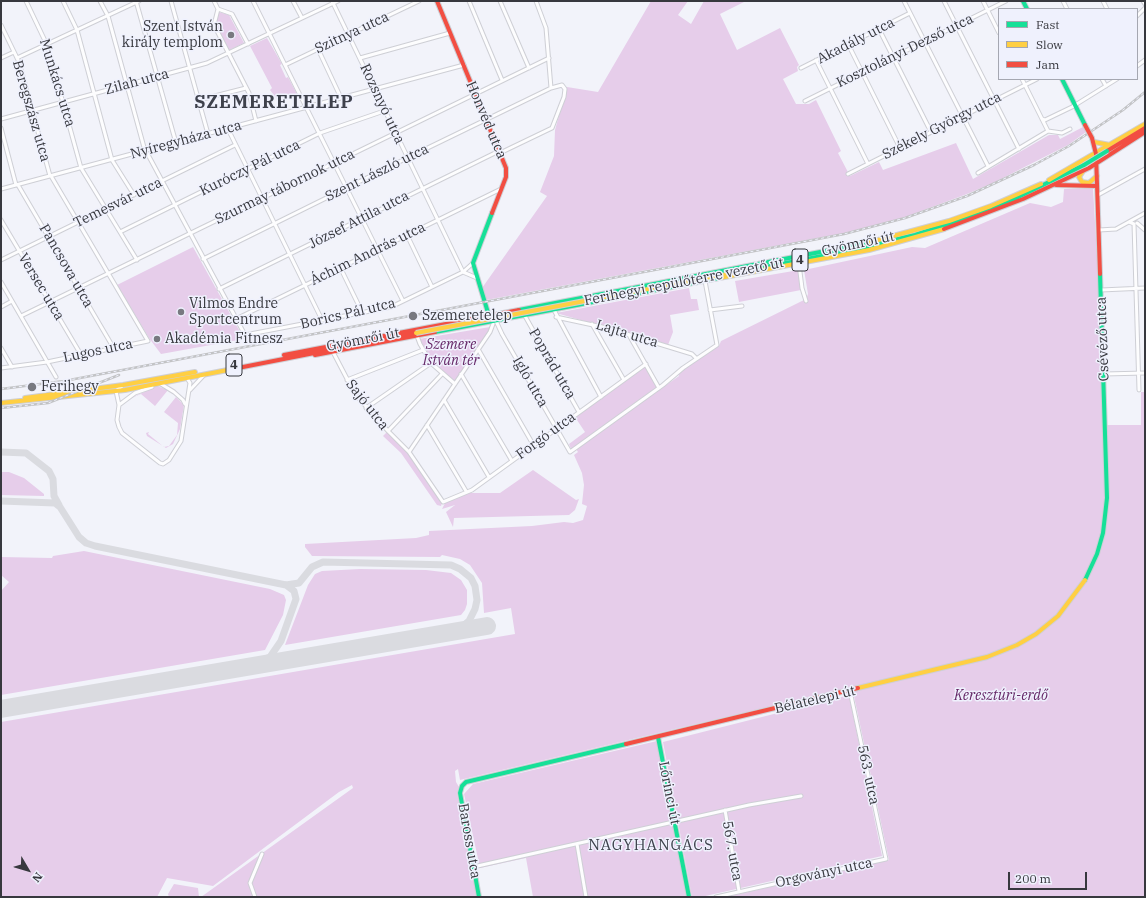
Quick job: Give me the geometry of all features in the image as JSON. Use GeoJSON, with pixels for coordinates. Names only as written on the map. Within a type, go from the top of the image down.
{"type":"FeatureCollection","features":[{"type":"Feature","properties":{"kind":"main road","name":"Honvéd utca"},"geometry":{"type":"LineString","coordinates":[[437,1],[500,152],[506,173],[473,263]]}},
{"type":"Feature","properties":{"kind":"main road","name":"Csévéző utca"},"geometry":{"type":"LineString","coordinates":[[1063,80],[1093,140],[1096,154],[1107,482],[1104,525]]}},
{"type":"Feature","properties":{"kind":"main road","name":"Gyömrői út"},"geometry":{"type":"LineString","coordinates":[[284,357],[489,313],[502,312],[856,246],[907,234],[991,206],[1045,182],[1084,163],[1145,124]]}},
{"type":"Feature","properties":{"kind":"main road","name":"Ferihegyi repülőtérre vezető út"},"geometry":{"type":"LineString","coordinates":[[1,401],[116,391],[284,357],[417,334],[853,250],[915,235],[979,214],[1006,203],[1084,163],[1108,153],[1145,128]]}},
{"type":"Feature","properties":{"kind":"main road","name":"Gyömrői út"},"geometry":{"type":"LineString","coordinates":[[284,357],[333,352],[417,334],[494,323],[554,310],[869,250],[934,233],[999,210],[1088,168],[1108,153],[1145,132]]}},
{"type":"Feature","properties":{"kind":"main road"},"geometry":{"type":"LineString","coordinates":[[1093,140],[1101,145],[1110,146]]}},
{"type":"Feature","properties":{"kind":"main road"},"geometry":{"type":"LineString","coordinates":[[1108,153],[1104,155],[1104,152],[1110,146]]}},
{"type":"Feature","properties":{"kind":"main road"},"geometry":{"type":"LineString","coordinates":[[1084,163],[1090,162],[1088,168]]}},
{"type":"Feature","properties":{"kind":"main road"},"geometry":{"type":"LineString","coordinates":[[1083,170],[1079,178],[1082,182],[1089,183],[1097,175]]}},
{"type":"Feature","properties":{"kind":"main road","name":"Gyömrői út"},"geometry":{"type":"LineString","coordinates":[[1054,185],[1097,186]]}},
{"type":"Feature","properties":{"kind":"main road"},"geometry":{"type":"LineString","coordinates":[[473,263],[489,313],[494,323]]}},
{"type":"Feature","properties":{"kind":"main road","name":"Ferihegyi repülőtérre vezető út"},"geometry":{"type":"LineString","coordinates":[[1,401],[186,376],[284,357]]}},
{"type":"Feature","properties":{"kind":"main road","name":"Bélatelepi út"},"geometry":{"type":"LineString","coordinates":[[462,786],[466,782],[850,692],[988,657],[1017,645],[1036,634],[1058,616],[1081,588],[1097,554],[1104,525]]}},
{"type":"Feature","properties":{"kind":"main road","name":"Lőrinci út"},"geometry":{"type":"LineString","coordinates":[[658,737],[689,897]]}},
{"type":"Feature","properties":{"kind":"main road","name":"Baross utca"},"geometry":{"type":"LineString","coordinates":[[462,786],[460,793],[478,897]]}},
{"type":"Feature","properties":{"kind":"street","name":"Munkács utca"},"geometry":{"type":"LineString","coordinates":[[26,1],[47,45],[81,168],[137,260]]}},
{"type":"Feature","properties":{"kind":"street"},"geometry":{"type":"LineString","coordinates":[[63,1],[77,30],[112,160],[134,195]]}},
{"type":"Feature","properties":{"kind":"street"},"geometry":{"type":"LineString","coordinates":[[100,1],[108,16],[145,151],[236,319]]}},
{"type":"Feature","properties":{"kind":"street"},"geometry":{"type":"LineString","coordinates":[[17,58],[137,1],[176,143]]}},
{"type":"Feature","properties":{"kind":"street"},"geometry":{"type":"LineString","coordinates":[[171,1],[208,134]]}},
{"type":"Feature","properties":{"kind":"street"},"geometry":{"type":"LineString","coordinates":[[214,1],[218,9],[214,25],[246,88],[256,121]]}},
{"type":"Feature","properties":{"kind":"street"},"geometry":{"type":"LineString","coordinates":[[253,1],[403,301]]}},
{"type":"Feature","properties":{"kind":"street"},"geometry":{"type":"LineString","coordinates":[[293,1],[302,18]]}},
{"type":"Feature","properties":{"kind":"street","name":"Zilah utca"},"geometry":{"type":"LineString","coordinates":[[1,119],[190,68],[228,54],[333,2],[338,1]]}},
{"type":"Feature","properties":{"kind":"street","name":"Szitnya utca"},"geometry":{"type":"LineString","coordinates":[[285,65],[419,1]]}},
{"type":"Feature","properties":{"kind":"street"},"geometry":{"type":"LineString","coordinates":[[469,1],[502,80]]}},
{"type":"Feature","properties":{"kind":"street"},"geometry":{"type":"LineString","coordinates":[[500,1],[528,68]]}},
{"type":"Feature","properties":{"kind":"street"},"geometry":{"type":"LineString","coordinates":[[536,1],[545,24],[551,88]]}},
{"type":"Feature","properties":{"kind":"street"},"geometry":{"type":"LineString","coordinates":[[904,1],[988,166]]}},
{"type":"Feature","properties":{"kind":"street"},"geometry":{"type":"LineString","coordinates":[[944,1],[1019,149]]}},
{"type":"Feature","properties":{"kind":"street"},"geometry":{"type":"LineString","coordinates":[[983,1],[998,31]]}},
{"type":"Feature","properties":{"kind":"street","name":"Kosztolányi Dezső utca"},"geometry":{"type":"LineString","coordinates":[[805,101],[1006,1]]}},
{"type":"Feature","properties":{"kind":"street","name":"Rozsnyó utca"},"geometry":{"type":"LineString","coordinates":[[333,2],[384,111],[463,272]]}},
{"type":"Feature","properties":{"kind":"street"},"geometry":{"type":"LineString","coordinates":[[218,9],[232,14],[248,44]]}},
{"type":"Feature","properties":{"kind":"street","name":"Akadály utca"},"geometry":{"type":"LineString","coordinates":[[801,68],[910,13]]}},
{"type":"Feature","properties":{"kind":"street","name":"Beregszász utca"},"geometry":{"type":"LineString","coordinates":[[1,25],[17,58],[50,176],[148,341]]}},
{"type":"Feature","properties":{"kind":"street"},"geometry":{"type":"LineString","coordinates":[[879,29],[931,132]]}},
{"type":"Feature","properties":{"kind":"street"},"geometry":{"type":"LineString","coordinates":[[360,58],[450,33]]}},
{"type":"Feature","properties":{"kind":"street"},"geometry":{"type":"LineString","coordinates":[[848,44],[900,148]]}},
{"type":"Feature","properties":{"kind":"street"},"geometry":{"type":"LineString","coordinates":[[318,49],[341,98]]}},
{"type":"Feature","properties":{"kind":"street"},"geometry":{"type":"LineString","coordinates":[[1,58],[14,52]]}},
{"type":"Feature","properties":{"kind":"street","name":"Szurmay tábornok utca"},"geometry":{"type":"LineString","coordinates":[[21,316],[549,58]]}},
{"type":"Feature","properties":{"kind":"street"},"geometry":{"type":"LineString","coordinates":[[816,60],[868,164]]}},
{"type":"Feature","properties":{"kind":"street","name":"Nyíregyháza utca"},"geometry":{"type":"LineString","coordinates":[[1,189],[464,66]]}},
{"type":"Feature","properties":{"kind":"street"},"geometry":{"type":"LineString","coordinates":[[1022,80],[1048,131]]}},
{"type":"Feature","properties":{"kind":"street","name":"Székely György utca"},"geometry":{"type":"LineString","coordinates":[[848,174],[1035,80]]}},
{"type":"Feature","properties":{"kind":"street"},"geometry":{"type":"LineString","coordinates":[[1103,80],[1106,86]]}},
{"type":"Feature","properties":{"kind":"street"},"geometry":{"type":"LineString","coordinates":[[1042,119],[1045,120],[1076,105],[1115,80]]}},
{"type":"Feature","properties":{"kind":"street","name":"József Attila utca"},"geometry":{"type":"LineString","coordinates":[[219,289],[422,188],[554,126],[565,92],[562,85],[551,88]]}},
{"type":"Feature","properties":{"kind":"street"},"geometry":{"type":"LineString","coordinates":[[199,100],[246,88]]}},
{"type":"Feature","properties":{"kind":"street","name":"Szent László utca"},"geometry":{"type":"LineString","coordinates":[[203,259],[551,88]]}},
{"type":"Feature","properties":{"kind":"street","name":"Kuróczy Pál utca"},"geometry":{"type":"LineString","coordinates":[[120,232],[320,133],[384,111]]}},
{"type":"Feature","properties":{"kind":"street","name":"Pancsova utca"},"geometry":{"type":"LineString","coordinates":[[1,128],[17,185],[113,347]]}},
{"type":"Feature","properties":{"kind":"street"},"geometry":{"type":"LineString","coordinates":[[228,129],[322,320]]}},
{"type":"Feature","properties":{"kind":"street"},"geometry":{"type":"LineString","coordinates":[[978,173],[1048,131],[1062,133],[1070,129]]}},
{"type":"Feature","properties":{"kind":"street","name":"Temesvár utca"},"geometry":{"type":"LineString","coordinates":[[1,260],[78,222],[106,210],[235,144]]}},
{"type":"Feature","properties":{"kind":"street"},"geometry":{"type":"LineString","coordinates":[[1098,196],[1145,169]]}},
{"type":"Feature","properties":{"kind":"street","name":"Áchim András utca"},"geometry":{"type":"LineString","coordinates":[[236,319],[501,189]]}},
{"type":"Feature","properties":{"kind":"street"},"geometry":{"type":"LineString","coordinates":[[1099,230],[1116,229],[1145,213]]}},
{"type":"Feature","properties":{"kind":"street"},"geometry":{"type":"LineString","coordinates":[[1138,218],[1135,223],[1139,390]]}},
{"type":"Feature","properties":{"kind":"street","name":"Versec utca"},"geometry":{"type":"LineString","coordinates":[[1,220],[80,353]]}},
{"type":"Feature","properties":{"kind":"street"},"geometry":{"type":"LineString","coordinates":[[1129,222],[1135,223],[1145,230]]}},
{"type":"Feature","properties":{"kind":"street"},"geometry":{"type":"LineString","coordinates":[[406,235],[432,287]]}},
{"type":"Feature","properties":{"kind":"street"},"geometry":{"type":"LineString","coordinates":[[473,263],[463,272],[477,278]]}},
{"type":"Feature","properties":{"kind":"street"},"geometry":{"type":"LineString","coordinates":[[799,264],[802,288],[806,301]]}},
{"type":"Feature","properties":{"kind":"street"},"geometry":{"type":"LineString","coordinates":[[340,267],[362,312]]}},
{"type":"Feature","properties":{"kind":"street","name":"Borics Pál utca"},"geometry":{"type":"LineString","coordinates":[[236,319],[245,335],[391,307],[463,272]]}},
{"type":"Feature","properties":{"kind":"street"},"geometry":{"type":"LineString","coordinates":[[629,335],[659,388],[696,358],[717,345],[705,281]]}},
{"type":"Feature","properties":{"kind":"street"},"geometry":{"type":"LineString","coordinates":[[1,282],[56,377]]}},
{"type":"Feature","properties":{"kind":"street"},"geometry":{"type":"LineString","coordinates":[[1101,290],[1145,288]]}},
{"type":"Feature","properties":{"kind":"street"},"geometry":{"type":"LineString","coordinates":[[1,307],[12,301]]}},
{"type":"Feature","properties":{"kind":"street"},"geometry":{"type":"LineString","coordinates":[[710,310],[742,306]]}},
{"type":"Feature","properties":{"kind":"street"},"geometry":{"type":"LineString","coordinates":[[554,310],[602,397]]}},
{"type":"Feature","properties":{"kind":"street","name":"Poprád utca"},"geometry":{"type":"LineString","coordinates":[[525,316],[579,412]]}},
{"type":"Feature","properties":{"kind":"street","name":"Lajta utca"},"geometry":{"type":"LineString","coordinates":[[556,316],[592,324],[629,335],[692,354],[696,358]]}},
{"type":"Feature","properties":{"kind":"street"},"geometry":{"type":"LineString","coordinates":[[409,452],[490,332],[494,323]]}},
{"type":"Feature","properties":{"kind":"street","name":"Igló utca"},"geometry":{"type":"LineString","coordinates":[[494,323],[498,327],[570,452],[659,388]]}},
{"type":"Feature","properties":{"kind":"street"},"geometry":{"type":"LineString","coordinates":[[592,324],[624,380]]}},
{"type":"Feature","properties":{"kind":"street"},"geometry":{"type":"LineString","coordinates":[[490,332],[498,327]]}},
{"type":"Feature","properties":{"kind":"street"},"geometry":{"type":"LineString","coordinates":[[417,334],[423,350],[432,363],[442,374],[455,384]]}},
{"type":"Feature","properties":{"kind":"street","name":"Lugos utca"},"geometry":{"type":"LineString","coordinates":[[1,368],[47,362],[80,353],[148,341]]}},
{"type":"Feature","properties":{"kind":"street"},"geometry":{"type":"LineString","coordinates":[[1,348],[12,367]]}},
{"type":"Feature","properties":{"kind":"street"},"geometry":{"type":"LineString","coordinates":[[478,349],[534,446]]}},
{"type":"Feature","properties":{"kind":"street"},"geometry":{"type":"LineString","coordinates":[[347,380],[423,350]]}},
{"type":"Feature","properties":{"kind":"street","name":"Sajó utca"},"geometry":{"type":"LineString","coordinates":[[333,352],[347,380],[366,408],[409,452],[443,502]]}},
{"type":"Feature","properties":{"kind":"street"},"geometry":{"type":"LineString","coordinates":[[366,408],[432,363]]}},
{"type":"Feature","properties":{"kind":"street","name":"Forgó utca"},"geometry":{"type":"LineString","coordinates":[[443,502],[466,491],[470,491],[646,364]]}},
{"type":"Feature","properties":{"kind":"street"},"geometry":{"type":"LineString","coordinates":[[189,391],[198,380],[209,372]]}},
{"type":"Feature","properties":{"kind":"street"},"geometry":{"type":"LineString","coordinates":[[1104,374],[1145,373]]}},
{"type":"Feature","properties":{"kind":"street"},"geometry":{"type":"LineString","coordinates":[[388,431],[442,374]]}},
{"type":"Feature","properties":{"kind":"street"},"geometry":{"type":"LineString","coordinates":[[461,374],[512,461]]}},
{"type":"Feature","properties":{"kind":"street"},"geometry":{"type":"LineString","coordinates":[[123,385],[116,391],[119,405],[117,420],[122,433],[163,464],[169,460],[180,441],[190,383],[186,376]]}},
{"type":"Feature","properties":{"kind":"street"},"geometry":{"type":"LineString","coordinates":[[119,405],[135,393],[160,384],[166,386],[174,392],[186,405]]}},
{"type":"Feature","properties":{"kind":"street"},"geometry":{"type":"LineString","coordinates":[[444,400],[489,478]]}},
{"type":"Feature","properties":{"kind":"street"},"geometry":{"type":"LineString","coordinates":[[427,425],[466,491]]}},
{"type":"Feature","properties":{"kind":"street","name":"563. utca"},"geometry":{"type":"LineString","coordinates":[[850,692],[886,859]]}},
{"type":"Feature","properties":{"kind":"street"},"geometry":{"type":"LineString","coordinates":[[473,867],[674,821],[801,796]]}},
{"type":"Feature","properties":{"kind":"street","name":"567. utca"},"geometry":{"type":"LineString","coordinates":[[725,810],[740,891]]}},
{"type":"Feature","properties":{"kind":"street"},"geometry":{"type":"LineString","coordinates":[[577,844],[586,897]]}},
{"type":"Feature","properties":{"kind":"street"},"geometry":{"type":"LineString","coordinates":[[255,897],[250,883],[262,854]]}},
{"type":"Feature","properties":{"kind":"street","name":"Orgoványi utca"},"geometry":{"type":"LineString","coordinates":[[716,897],[886,859]]}},
{"type":"Feature","properties":{"kind":"green space"},"geometry":{"type":"Polygon","coordinates":[[[651,1],[688,1],[678,15],[691,24],[704,1],[746,1],[720,14],[737,50],[780,28],[799,65],[797,67],[798,71],[783,79],[796,104],[809,104],[816,100],[841,151],[838,153],[850,176],[879,162],[883,170],[956,143],[973,179],[1049,135],[1058,135],[1060,139],[1083,127],[1086,132],[1068,145],[995,182],[905,217],[844,233],[486,300],[482,288],[547,196],[540,192],[554,156],[555,130],[567,87],[598,92],[651,1]]]}},
{"type":"Feature","properties":{"kind":"green space"},"geometry":{"type":"Polygon","coordinates":[[[219,12],[229,15],[244,43],[229,50],[226,44],[224,44],[215,22],[219,12]]]}},
{"type":"Feature","properties":{"kind":"green space"},"geometry":{"type":"Polygon","coordinates":[[[267,38],[282,64],[280,65],[286,78],[288,77],[297,94],[287,98],[277,99],[270,90],[272,88],[250,46],[267,38]]]}},
{"type":"Feature","properties":{"kind":"green space","name":"Keresztúri-erdő"},"geometry":{"type":"Polygon","coordinates":[[[1093,188],[1099,291],[1103,425],[1141,425],[1141,392],[1145,392],[1145,897],[726,897],[889,860],[852,687],[460,780],[458,769],[455,771],[456,782],[459,787],[457,793],[477,897],[201,897],[353,788],[352,785],[339,792],[213,886],[167,878],[157,897],[1,897],[1,722],[515,634],[511,608],[484,613],[482,583],[470,565],[460,559],[442,555],[440,557],[312,556],[305,547],[305,544],[416,538],[429,535],[429,531],[532,526],[564,522],[573,523],[583,520],[587,506],[582,504],[584,485],[582,473],[574,455],[578,452],[576,449],[679,376],[678,373],[719,346],[721,341],[806,299],[808,294],[804,270],[912,247],[925,248],[1030,203],[1051,207],[1063,202],[1064,189],[1093,188]]]}},
{"type":"Feature","properties":{"kind":"green space","name":"Vilmos Endre Sportcentrum"},"geometry":{"type":"Polygon","coordinates":[[[193,247],[244,339],[161,354],[149,338],[117,285],[193,247]]]}},
{"type":"Feature","properties":{"kind":"green space"},"geometry":{"type":"Polygon","coordinates":[[[799,270],[801,290],[739,302],[735,281],[799,270]]]}},
{"type":"Feature","properties":{"kind":"green space"},"geometry":{"type":"Polygon","coordinates":[[[689,288],[691,299],[697,299],[699,310],[670,315],[673,332],[668,345],[556,313],[689,288]]]}},
{"type":"Feature","properties":{"kind":"green space","name":"Szemere István tér"},"geometry":{"type":"Polygon","coordinates":[[[490,327],[454,383],[433,362],[419,339],[490,327]]]}},
{"type":"Feature","properties":{"kind":"green space"},"geometry":{"type":"Polygon","coordinates":[[[645,366],[657,387],[571,449],[569,444],[585,432],[575,417],[645,366]]]}},
{"type":"Feature","properties":{"kind":"green space"},"geometry":{"type":"Polygon","coordinates":[[[157,386],[168,390],[155,406],[141,394],[127,400],[157,386]]]}},
{"type":"Feature","properties":{"kind":"green space"},"geometry":{"type":"Polygon","coordinates":[[[176,397],[184,405],[180,429],[173,444],[166,448],[164,447],[169,446],[177,435],[178,423],[164,412],[176,397]]]}},
{"type":"Feature","properties":{"kind":"green space"},"geometry":{"type":"Polygon","coordinates":[[[149,432],[148,434],[163,446],[147,436],[146,433],[149,432]]]}},
{"type":"Feature","properties":{"kind":"green space"},"geometry":{"type":"Polygon","coordinates":[[[387,432],[409,453],[442,503],[441,506],[437,505],[401,453],[383,436],[387,432]]]}},
{"type":"Feature","properties":{"kind":"green space"},"geometry":{"type":"Polygon","coordinates":[[[533,470],[576,500],[579,499],[575,510],[569,515],[454,518],[453,527],[446,512],[455,505],[442,509],[445,503],[466,493],[500,493],[533,470]]]}},
{"type":"Feature","properties":{"kind":"green space"},"geometry":{"type":"Polygon","coordinates":[[[1,472],[9,472],[24,478],[44,494],[44,496],[1,495],[1,472]]]}},
{"type":"Feature","properties":{"kind":"green space"},"geometry":{"type":"Polygon","coordinates":[[[84,551],[270,589],[284,595],[286,600],[283,615],[265,650],[1,695],[1,591],[9,582],[1,575],[1,557],[52,558],[53,556],[84,551]]]}},
{"type":"Feature","properties":{"kind":"green space"},"geometry":{"type":"Polygon","coordinates":[[[360,569],[426,570],[451,573],[461,580],[467,590],[467,604],[465,610],[461,615],[285,645],[308,585],[315,574],[322,571],[360,569]]]}},
{"type":"Feature","properties":{"kind":"green space"},"geometry":{"type":"Polygon","coordinates":[[[849,695],[882,856],[701,897],[692,897],[663,742],[849,695]]]}},
{"type":"Feature","properties":{"kind":"green space"},"geometry":{"type":"Polygon","coordinates":[[[657,741],[687,897],[533,897],[526,858],[480,868],[464,794],[473,784],[657,741]]]}},
{"type":"Feature","properties":{"kind":"green space"},"geometry":{"type":"Polygon","coordinates":[[[174,884],[198,888],[199,897],[169,897],[168,894],[174,884]]]}},
{"type":"Feature","properties":{"kind":"taxiway"},"geometry":{"type":"LineString","coordinates":[[1,452],[26,453],[49,471],[53,479],[54,496],[59,505]]}},
{"type":"Feature","properties":{"kind":"taxiway"},"geometry":{"type":"LineString","coordinates":[[1,501],[55,503],[60,507],[79,537],[86,543],[95,546],[286,585],[299,583],[312,567],[323,562],[451,565],[460,569],[471,578],[475,586],[477,600],[475,609],[469,621],[462,627],[448,632]]}},
{"type":"Feature","properties":{"kind":"taxiway"},"geometry":{"type":"LineString","coordinates":[[251,666],[270,657],[281,641],[296,599],[294,591],[286,585]]}},
{"type":"Feature","properties":{"kind":"runway"},"geometry":{"type":"LineString","coordinates":[[1,709],[487,626]]}},
{"type":"Feature","properties":{"kind":"railway"},"geometry":{"type":"LineString","coordinates":[[1,389],[64,381],[844,234],[905,218],[967,196],[1034,165],[1069,146],[1123,110],[1145,92]]}},
{"type":"Feature","properties":{"kind":"railway"},"geometry":{"type":"LineString","coordinates":[[1,408],[48,403],[119,375]]}},
{"type":"Feature","properties":{"kind":"traffic: fast"},"geometry":{"type":"LineString","coordinates":[[1023,1],[1026,8]]}},
{"type":"Feature","properties":{"kind":"traffic: fast"},"geometry":{"type":"LineString","coordinates":[[1062,80],[1085,125]]}},
{"type":"Feature","properties":{"kind":"traffic: fast"},"geometry":{"type":"LineString","coordinates":[[1084,165],[1107,151]]}},
{"type":"Feature","properties":{"kind":"traffic: fast"},"geometry":{"type":"LineString","coordinates":[[755,269],[853,250],[915,235],[979,214],[1006,203],[1084,165]]}},
{"type":"Feature","properties":{"kind":"traffic: fast"},"geometry":{"type":"LineString","coordinates":[[489,316],[473,263],[492,213]]}},
{"type":"Feature","properties":{"kind":"traffic: fast"},"geometry":{"type":"LineString","coordinates":[[519,310],[867,243]]}},
{"type":"Feature","properties":{"kind":"traffic: fast"},"geometry":{"type":"LineString","coordinates":[[1085,580],[1097,554],[1103,533],[1107,498],[1100,274]]}},
{"type":"Feature","properties":{"kind":"traffic: fast"},"geometry":{"type":"LineString","coordinates":[[435,332],[719,278]]}},
{"type":"Feature","properties":{"kind":"traffic: fast"},"geometry":{"type":"LineString","coordinates":[[658,737],[689,897]]}},
{"type":"Feature","properties":{"kind":"traffic: fast"},"geometry":{"type":"LineString","coordinates":[[479,897],[460,793],[462,786],[466,782],[626,744]]}},
{"type":"Feature","properties":{"kind":"traffic: slow"},"geometry":{"type":"LineString","coordinates":[[1049,180],[1145,124]]}},
{"type":"Feature","properties":{"kind":"traffic: slow"},"geometry":{"type":"LineString","coordinates":[[1094,142],[1110,145]]}},
{"type":"Feature","properties":{"kind":"traffic: slow"},"geometry":{"type":"LineString","coordinates":[[1083,171],[1079,177],[1082,182],[1089,183],[1097,176]]}},
{"type":"Feature","properties":{"kind":"traffic: slow"},"geometry":{"type":"LineString","coordinates":[[867,243],[949,221],[991,206],[1041,184]]}},
{"type":"Feature","properties":{"kind":"traffic: slow"},"geometry":{"type":"LineString","coordinates":[[719,278],[869,250],[944,229]]}},
{"type":"Feature","properties":{"kind":"traffic: slow"},"geometry":{"type":"LineString","coordinates":[[590,300],[755,269]]}},
{"type":"Feature","properties":{"kind":"traffic: slow"},"geometry":{"type":"LineString","coordinates":[[416,333],[590,300]]}},
{"type":"Feature","properties":{"kind":"traffic: slow"},"geometry":{"type":"LineString","coordinates":[[1,403],[125,390],[243,367]]}},
{"type":"Feature","properties":{"kind":"traffic: slow"},"geometry":{"type":"LineString","coordinates":[[25,398],[123,385],[195,372]]}},
{"type":"Feature","properties":{"kind":"traffic: slow"},"geometry":{"type":"LineString","coordinates":[[858,688],[987,657],[1017,645],[1036,634],[1058,616],[1085,580]]}},
{"type":"Feature","properties":{"kind":"traffic: jam"},"geometry":{"type":"LineString","coordinates":[[437,1],[506,168],[506,177],[492,213]]}},
{"type":"Feature","properties":{"kind":"traffic: jam"},"geometry":{"type":"LineString","coordinates":[[1085,125],[1092,138]]}},
{"type":"Feature","properties":{"kind":"traffic: jam"},"geometry":{"type":"LineString","coordinates":[[1107,151],[1145,128]]}},
{"type":"Feature","properties":{"kind":"traffic: jam"},"geometry":{"type":"LineString","coordinates":[[944,229],[1023,199],[1089,168],[1145,132]]}},
{"type":"Feature","properties":{"kind":"traffic: jam"},"geometry":{"type":"LineString","coordinates":[[1092,138],[1096,154],[1100,274]]}},
{"type":"Feature","properties":{"kind":"traffic: jam"},"geometry":{"type":"LineString","coordinates":[[1056,185],[1097,186]]}},
{"type":"Feature","properties":{"kind":"traffic: jam"},"geometry":{"type":"LineString","coordinates":[[284,355],[519,310]]}},
{"type":"Feature","properties":{"kind":"traffic: jam"},"geometry":{"type":"LineString","coordinates":[[315,355],[435,332]]}},
{"type":"Feature","properties":{"kind":"traffic: jam"},"geometry":{"type":"LineString","coordinates":[[243,367],[416,333]]}},
{"type":"Feature","properties":{"kind":"traffic: jam"},"geometry":{"type":"LineString","coordinates":[[626,744],[858,688]]}},
{"type":"Feature","properties":{"kind":"place","name":"Szent István király templom"},"geometry":{"type":"Point","coordinates":[231,35]}},
{"type":"Feature","properties":{"kind":"place","name":"Vilmos Endre Sportcentrum"},"geometry":{"type":"Point","coordinates":[181,312]}},
{"type":"Feature","properties":{"kind":"place","name":"Szemeretelep"},"geometry":{"type":"Point","coordinates":[413,316]}},
{"type":"Feature","properties":{"kind":"place","name":"Akadémia Fitnesz"},"geometry":{"type":"Point","coordinates":[157,339]}},
{"type":"Feature","properties":{"kind":"place","name":"Ferihegy"},"geometry":{"type":"Point","coordinates":[32,387]}},
{"type":"Feature","properties":{"kind":"district","name":"SZEMERETELEP"},"geometry":{"type":"Point","coordinates":[274,103]}},
{"type":"Feature","properties":{"kind":"district","name":"NAGYHANGÁCS"},"geometry":{"type":"Point","coordinates":[651,846]}}]}
